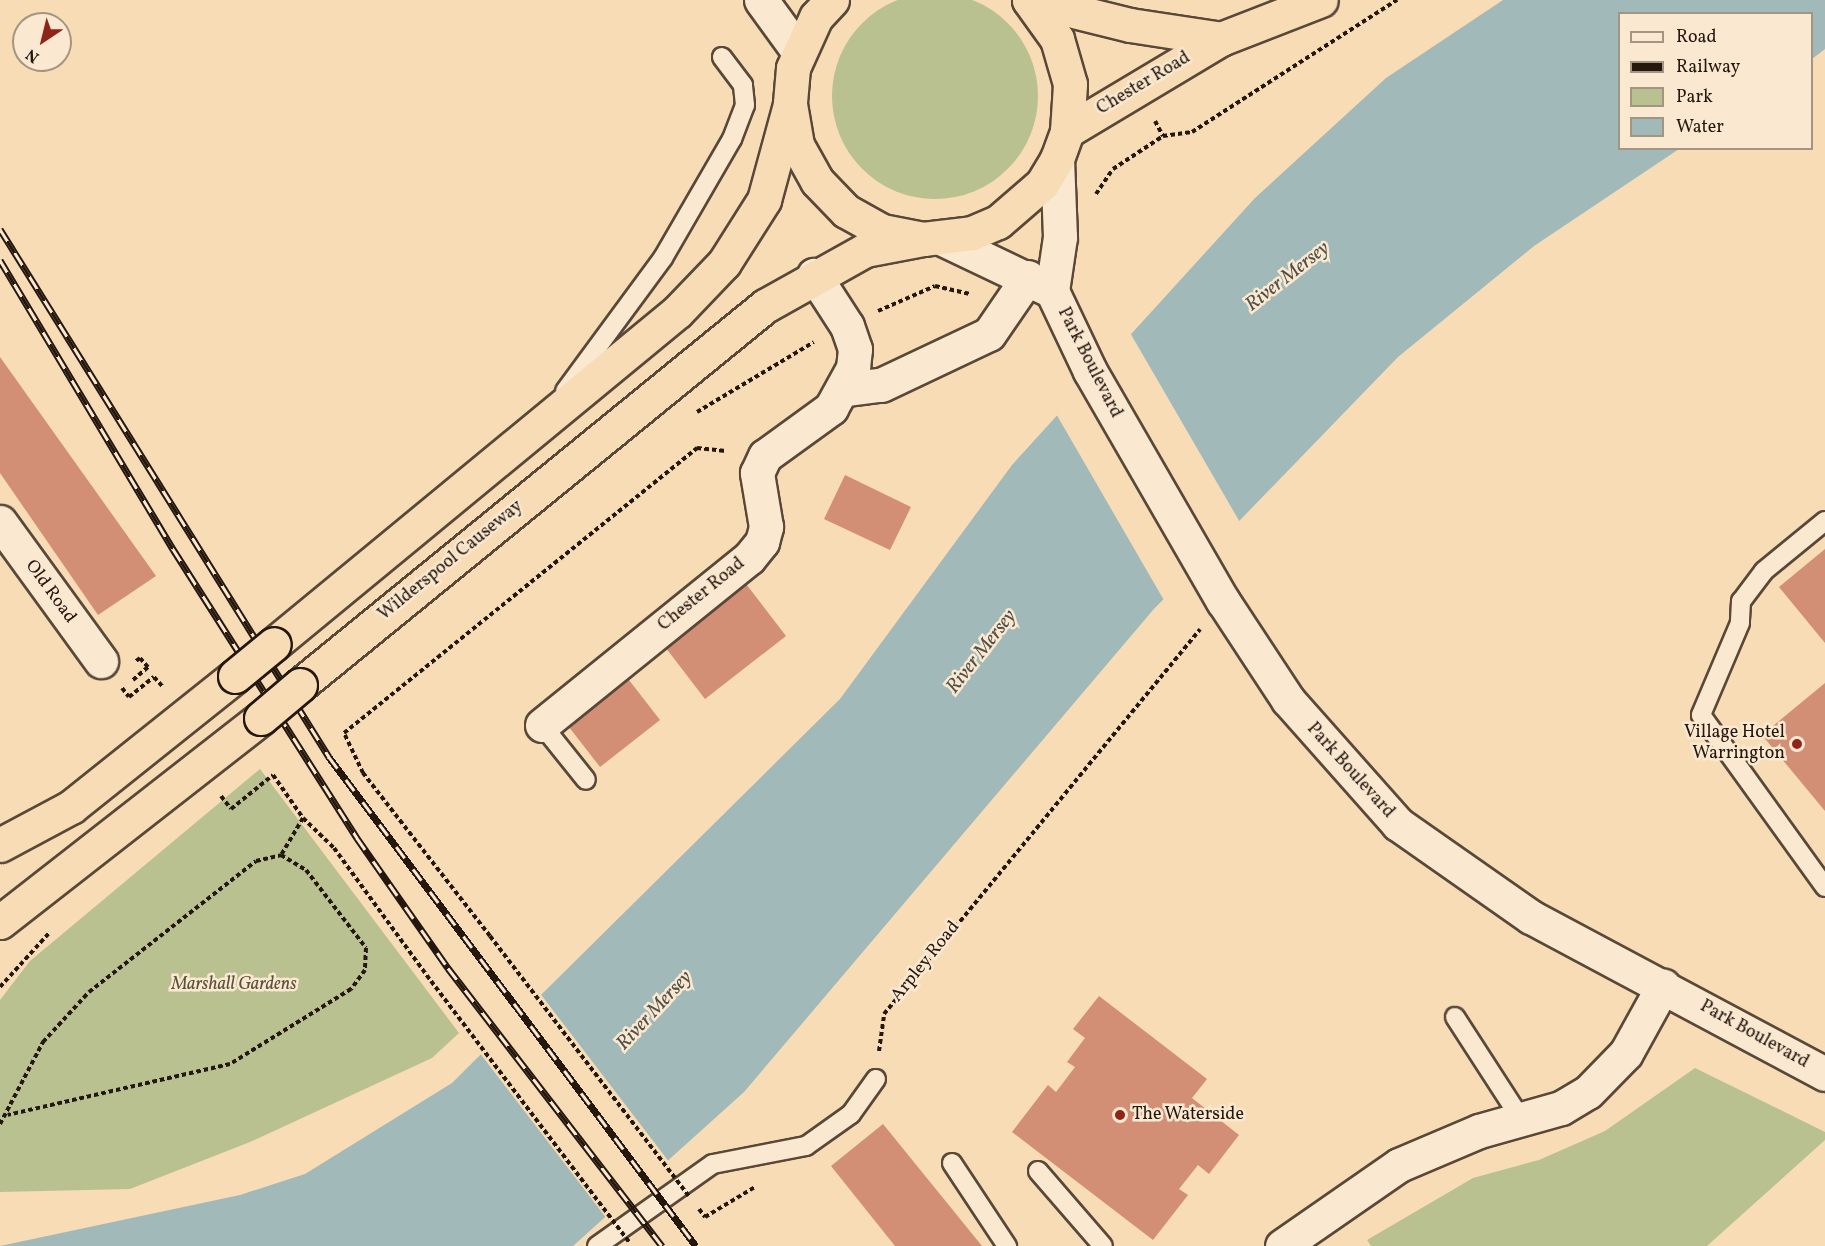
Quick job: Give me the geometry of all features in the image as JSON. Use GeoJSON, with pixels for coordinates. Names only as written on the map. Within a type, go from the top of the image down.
{"type":"FeatureCollection","features":[{"type":"Feature","properties":{"kind":"highway"},"geometry":{"type":"LineString","coordinates":[[0,845],[71,807],[235,676],[677,312],[724,263],[764,200],[789,104],[798,51],[832,0]]}},
{"type":"Feature","properties":{"kind":"highway"},"geometry":{"type":"LineString","coordinates":[[1029,0],[1057,39],[1068,76],[1062,145]]}},
{"type":"Feature","properties":{"kind":"highway","name":"Chester Road"},"geometry":{"type":"LineString","coordinates":[[1029,0],[1130,25],[1221,39]]}},
{"type":"Feature","properties":{"kind":"highway","name":"Chester Road"},"geometry":{"type":"LineString","coordinates":[[1062,145],[1221,39],[1321,0]]}},
{"type":"Feature","properties":{"kind":"highway"},"geometry":{"type":"LineString","coordinates":[[789,104],[797,145],[822,188],[846,211],[882,231],[933,239]]}},
{"type":"Feature","properties":{"kind":"highway","name":"Wilderspool Causeway"},"geometry":{"type":"LineString","coordinates":[[0,922],[261,718],[765,306],[814,275],[866,250],[933,239],[998,222],[1029,198],[1062,145]]}},
{"type":"Feature","properties":{"kind":"street"},"geometry":{"type":"LineString","coordinates":[[761,0],[798,51]]}},
{"type":"Feature","properties":{"kind":"street","name":"Park Boulevard"},"geometry":{"type":"LineString","coordinates":[[1062,145],[1060,237],[1040,284],[1069,327],[1223,601],[1288,700],[1398,824],[1531,917],[1825,1074]]}},
{"type":"Feature","properties":{"kind":"street"},"geometry":{"type":"LineString","coordinates":[[846,389],[881,385],[989,334],[1040,284],[933,239]]}},
{"type":"Feature","properties":{"kind":"street"},"geometry":{"type":"LineString","coordinates":[[765,456],[831,408],[846,389],[855,349],[814,275]]}},
{"type":"Feature","properties":{"kind":"street","name":"Chester Road"},"geometry":{"type":"LineString","coordinates":[[542,725],[749,558],[766,527],[756,490],[765,456]]}},
{"type":"Feature","properties":{"kind":"street","name":"Old Road"},"geometry":{"type":"LineString","coordinates":[[0,522],[101,662]]}},
{"type":"Feature","properties":{"kind":"street"},"geometry":{"type":"LineString","coordinates":[[1282,1246],[1399,1165],[1521,1119],[1561,1108],[1609,1073],[1664,986]]}},
{"type":"Feature","properties":{"kind":"lane"},"geometry":{"type":"LineString","coordinates":[[541,423],[663,258],[727,148],[745,105],[736,69],[722,57]]}},
{"type":"Feature","properties":{"kind":"lane"},"geometry":{"type":"LineString","coordinates":[[1825,521],[1764,571],[1742,601],[1740,623],[1701,715],[1825,887]]}},
{"type":"Feature","properties":{"kind":"lane","name":"Chester Road"},"geometry":{"type":"LineString","coordinates":[[542,725],[586,780]]}},
{"type":"Feature","properties":{"kind":"lane"},"geometry":{"type":"LineString","coordinates":[[1455,1017],[1521,1119]]}},
{"type":"Feature","properties":{"kind":"lane"},"geometry":{"type":"LineString","coordinates":[[597,1246],[713,1164],[806,1146],[850,1114],[876,1078]]}},
{"type":"Feature","properties":{"kind":"lane"},"geometry":{"type":"LineString","coordinates":[[952,1163],[1008,1246]]}},
{"type":"Feature","properties":{"kind":"lane"},"geometry":{"type":"LineString","coordinates":[[1038,1171],[1103,1246]]}},
{"type":"Feature","properties":{"kind":"path"},"geometry":{"type":"LineString","coordinates":[[1095,200],[1121,163],[1163,136],[1192,132],[1397,0]]}},
{"type":"Feature","properties":{"kind":"path"},"geometry":{"type":"LineString","coordinates":[[873,313],[935,286],[970,296]]}},
{"type":"Feature","properties":{"kind":"path"},"geometry":{"type":"LineString","coordinates":[[781,358],[824,337]]}},
{"type":"Feature","properties":{"kind":"path"},"geometry":{"type":"LineString","coordinates":[[689,1196],[363,772],[344,733],[697,448],[765,456]]}},
{"type":"Feature","properties":{"kind":"path","name":"Arpley Road"},"geometry":{"type":"LineString","coordinates":[[876,1078],[884,1014],[1223,601]]}},
{"type":"Feature","properties":{"kind":"path"},"geometry":{"type":"LineString","coordinates":[[154,677],[166,690]]}},
{"type":"Feature","properties":{"kind":"path"},"geometry":{"type":"LineString","coordinates":[[221,796],[231,809],[273,775],[303,818],[334,848],[431,981],[629,1242]]}},
{"type":"Feature","properties":{"kind":"path"},"geometry":{"type":"LineString","coordinates":[[281,855],[303,818]]}},
{"type":"Feature","properties":{"kind":"path"},"geometry":{"type":"LineString","coordinates":[[0,1124],[8,1115],[43,1042],[89,992],[256,861],[281,855],[306,870],[366,948],[365,970],[351,989],[230,1064],[8,1115]]}},
{"type":"Feature","properties":{"kind":"green space"},"geometry":{"type":"Polygon","coordinates":[[[900,-1],[970,-1],[992,10],[1008,23],[1026,47],[1034,66],[1038,86],[1038,106],[1034,126],[1026,145],[1015,161],[1000,176],[984,187],[965,195],[945,199],[925,199],[905,195],[886,187],[870,176],[855,161],[844,145],[836,126],[832,106],[832,86],[836,66],[849,39],[870,16],[886,5],[900,-1]]]}},
{"type":"Feature","properties":{"kind":"green space","name":"Marshall Gardens"},"geometry":{"type":"Polygon","coordinates":[[[260,769],[459,1033],[432,1058],[250,1142],[130,1189],[0,1192],[0,1000],[30,961],[260,769]]]}},
{"type":"Feature","properties":{"kind":"green space"},"geometry":{"type":"Polygon","coordinates":[[[1695,1068],[1825,1132],[1825,1140],[1707,1246],[1371,1246],[1367,1240],[1473,1178],[1539,1160],[1605,1131],[1695,1068]]]}},
{"type":"Feature","properties":{"kind":"water","name":"River Mersey"},"geometry":{"type":"Polygon","coordinates":[[[1503,0],[1825,0],[1825,49],[1813,58],[1813,12],[1618,12],[1618,150],[1678,150],[1534,246],[1398,357],[1153,610],[744,1092],[573,1246],[0,1246],[240,1195],[305,1174],[452,1083],[840,699],[1012,465],[1255,198],[1386,78],[1503,0]]]}},
{"type":"Feature","properties":{"kind":"pier"},"geometry":{"type":"Polygon","coordinates":[[[1129,331],[1241,524],[1165,602],[1055,412],[1129,331]]]}},
{"type":"Feature","properties":{"kind":"pier"},"geometry":{"type":"Polygon","coordinates":[[[539,992],[670,1163],[607,1219],[479,1052],[539,992]]]}},
{"type":"Feature","properties":{"kind":"building"},"geometry":{"type":"Polygon","coordinates":[[[0,357],[156,576],[98,615],[0,473],[0,357]]]}},
{"type":"Feature","properties":{"kind":"building"},"geometry":{"type":"Polygon","coordinates":[[[845,475],[911,507],[890,550],[824,519],[845,475]]]}},
{"type":"Feature","properties":{"kind":"building"},"geometry":{"type":"Polygon","coordinates":[[[1825,549],[1825,643],[1779,587],[1825,549]]]}},
{"type":"Feature","properties":{"kind":"building"},"geometry":{"type":"Polygon","coordinates":[[[740,576],[786,636],[705,699],[659,639],[740,576]]]}},
{"type":"Feature","properties":{"kind":"building"},"geometry":{"type":"Polygon","coordinates":[[[629,680],[660,720],[600,767],[569,727],[629,680]]]}},
{"type":"Feature","properties":{"kind":"building","name":"Village Hotel Warrington"},"geometry":{"type":"Polygon","coordinates":[[[1825,683],[1825,811],[1762,735],[1825,683]]]}},
{"type":"Feature","properties":{"kind":"building","name":"The Waterside"},"geometry":{"type":"Polygon","coordinates":[[[1099,996],[1207,1079],[1192,1098],[1239,1135],[1209,1174],[1198,1165],[1179,1189],[1188,1195],[1153,1240],[1012,1132],[1048,1085],[1056,1092],[1075,1067],[1067,1062],[1085,1038],[1073,1029],[1099,996]]]}},
{"type":"Feature","properties":{"kind":"building"},"geometry":{"type":"Polygon","coordinates":[[[883,1124],[982,1246],[895,1246],[831,1166],[883,1124]]]}},
{"type":"Feature","properties":{"kind":"railway"},"geometry":{"type":"LineString","coordinates":[[0,229],[329,757],[696,1246]]}},
{"type":"Feature","properties":{"kind":"railway"},"geometry":{"type":"LineString","coordinates":[[0,260],[173,549],[357,838],[448,968],[662,1246]]}},
{"type":"Feature","properties":{"kind":"place","name":"Village Hotel Warrington"},"geometry":{"type":"Point","coordinates":[1797,744]}},
{"type":"Feature","properties":{"kind":"place","name":"The Waterside"},"geometry":{"type":"Point","coordinates":[1120,1115]}}]}
